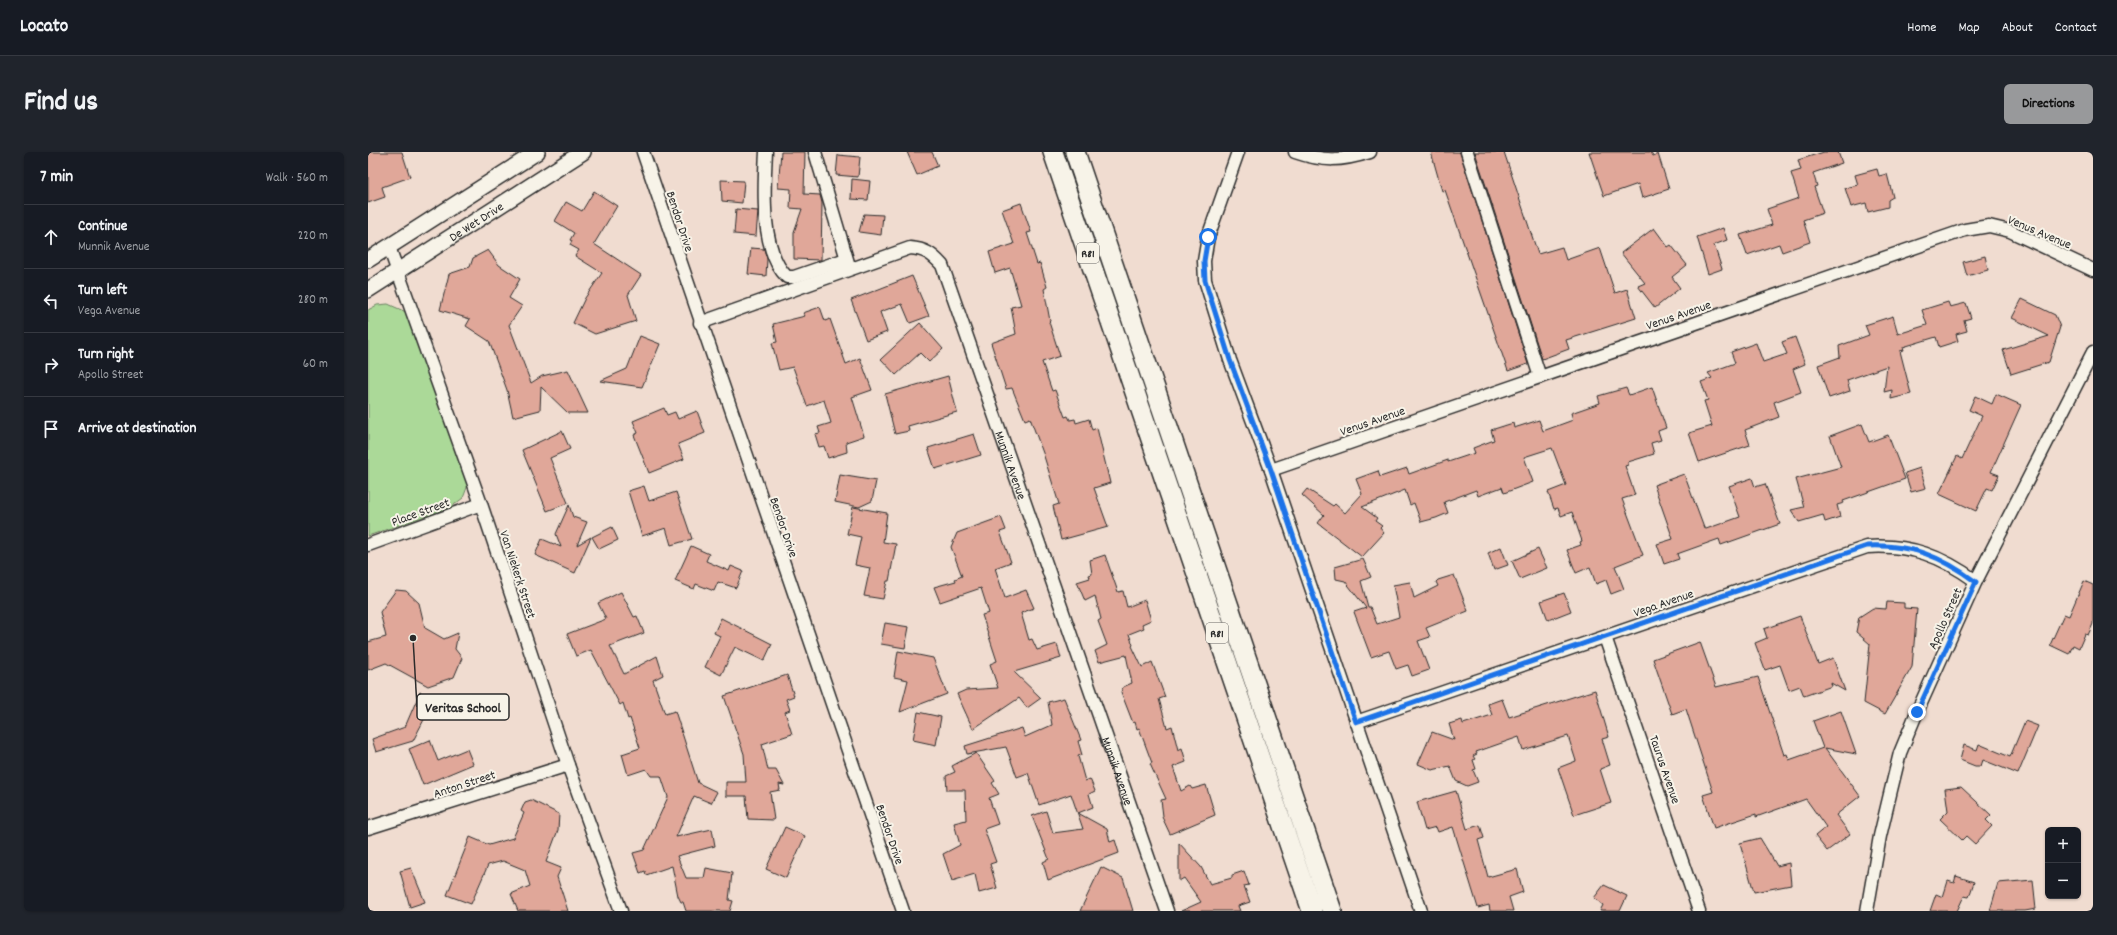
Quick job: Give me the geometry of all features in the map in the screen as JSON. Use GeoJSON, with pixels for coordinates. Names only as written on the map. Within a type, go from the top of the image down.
{"type":"FeatureCollection","features":[{"type":"Feature","properties":{"kind":"main road","name":"R81"},"geometry":{"type":"LineString","coordinates":[[1053,152],[1312,911]]}},
{"type":"Feature","properties":{"kind":"main road","name":"R81"},"geometry":{"type":"LineString","coordinates":[[1075,152],[1332,911]]}},
{"type":"Feature","properties":{"kind":"street","name":"De Wet Drive"},"geometry":{"type":"LineString","coordinates":[[368,260],[538,152]]}},
{"type":"Feature","properties":{"kind":"street","name":"De Wet Drive"},"geometry":{"type":"LineString","coordinates":[[368,290],[583,152]]}},
{"type":"Feature","properties":{"kind":"street","name":"Bendor Drive"},"geometry":{"type":"LineString","coordinates":[[643,152],[700,323],[903,911]]}},
{"type":"Feature","properties":{"kind":"street"},"geometry":{"type":"LineString","coordinates":[[766,152],[764,211],[768,233],[782,272],[787,277],[794,277],[848,264],[815,152]]}},
{"type":"Feature","properties":{"kind":"street"},"geometry":{"type":"LineString","coordinates":[[1238,152],[1208,237],[1204,261],[1205,280],[1230,360],[1271,470],[1420,911]]}},
{"type":"Feature","properties":{"kind":"street"},"geometry":{"type":"LineString","coordinates":[[1295,152],[1318,159],[1332,160],[1370,152]]}},
{"type":"Feature","properties":{"kind":"street"},"geometry":{"type":"LineString","coordinates":[[1467,152],[1540,376]]}},
{"type":"Feature","properties":{"kind":"street","name":"Venus Avenue"},"geometry":{"type":"LineString","coordinates":[[1271,470],[1965,230],[1989,226],[2010,231],[2093,270]]}},
{"type":"Feature","properties":{"kind":"street","name":"Van Niekerk Street"},"geometry":{"type":"LineString","coordinates":[[389,247],[481,504],[568,765],[621,911]]}},
{"type":"Feature","properties":{"kind":"street","name":"Munnik Avenue"},"geometry":{"type":"LineString","coordinates":[[700,323],[848,264],[910,248],[922,249],[932,254],[942,265],[1167,911]]}},
{"type":"Feature","properties":{"kind":"street","name":"Apollo Street"},"geometry":{"type":"LineString","coordinates":[[1867,911],[1880,836],[1900,753],[1976,582],[2093,352]]}},
{"type":"Feature","properties":{"kind":"street","name":"Place Street"},"geometry":{"type":"LineString","coordinates":[[368,545],[481,504]]}},
{"type":"Feature","properties":{"kind":"street","name":"Vega Avenue"},"geometry":{"type":"LineString","coordinates":[[1356,722],[1867,546],[1887,545],[1919,550],[1956,567],[1976,582]]}},
{"type":"Feature","properties":{"kind":"street","name":"Taurus Avenue"},"geometry":{"type":"LineString","coordinates":[[1605,637],[1699,911]]}},
{"type":"Feature","properties":{"kind":"street","name":"Anton Street"},"geometry":{"type":"LineString","coordinates":[[368,828],[568,765]]}},
{"type":"Feature","properties":{"kind":"green space"},"geometry":{"type":"Polygon","coordinates":[[[388,304],[406,312],[468,485],[463,498],[451,507],[368,536],[368,310],[377,305],[388,304]]]}},
{"type":"Feature","properties":{"kind":"building"},"geometry":{"type":"Polygon","coordinates":[[[368,152],[402,152],[410,177],[382,187],[385,197],[368,203],[368,152]]]}},
{"type":"Feature","properties":{"kind":"building"},"geometry":{"type":"Polygon","coordinates":[[[781,152],[805,152],[804,194],[820,195],[822,203],[821,260],[794,259],[794,232],[802,209],[790,208],[791,189],[778,188],[781,152]]]}},
{"type":"Feature","properties":{"kind":"building"},"geometry":{"type":"Polygon","coordinates":[[[907,152],[932,152],[938,166],[917,175],[907,152]]]}},
{"type":"Feature","properties":{"kind":"building"},"geometry":{"type":"Polygon","coordinates":[[[1431,152],[1460,152],[1528,364],[1508,371],[1445,190],[1442,191],[1431,152]]]}},
{"type":"Feature","properties":{"kind":"building"},"geometry":{"type":"Polygon","coordinates":[[[1475,152],[1504,152],[1538,254],[1562,247],[1566,260],[1600,248],[1615,293],[1627,289],[1636,318],[1566,340],[1569,349],[1542,359],[1475,152]]]}},
{"type":"Feature","properties":{"kind":"building"},"geometry":{"type":"Polygon","coordinates":[[[1589,152],[1651,152],[1653,156],[1658,154],[1669,189],[1642,198],[1638,184],[1604,196],[1589,152]]]}},
{"type":"Feature","properties":{"kind":"building"},"geometry":{"type":"Polygon","coordinates":[[[1824,152],[1838,152],[1842,163],[1813,173],[1817,186],[1814,187],[1823,213],[1803,220],[1810,242],[1782,252],[1779,244],[1747,255],[1740,235],[1772,225],[1767,209],[1799,198],[1791,173],[1801,170],[1798,160],[1824,152]]]}},
{"type":"Feature","properties":{"kind":"building"},"geometry":{"type":"Polygon","coordinates":[[[838,155],[860,157],[858,177],[836,175],[838,155]]]}},
{"type":"Feature","properties":{"kind":"building"},"geometry":{"type":"Polygon","coordinates":[[[1877,169],[1879,176],[1887,174],[1893,197],[1888,200],[1888,207],[1868,212],[1866,203],[1851,207],[1845,188],[1858,185],[1855,175],[1877,169]]]}},
{"type":"Feature","properties":{"kind":"building"},"geometry":{"type":"Polygon","coordinates":[[[852,179],[870,181],[868,200],[851,199],[852,179]]]}},
{"type":"Feature","properties":{"kind":"building"},"geometry":{"type":"Polygon","coordinates":[[[721,180],[744,181],[742,203],[722,201],[721,180]]]}},
{"type":"Feature","properties":{"kind":"building"},"geometry":{"type":"Polygon","coordinates":[[[594,191],[617,206],[594,244],[641,275],[628,295],[636,321],[595,334],[573,323],[585,298],[602,273],[575,256],[579,250],[570,245],[572,241],[570,240],[574,233],[555,221],[566,202],[582,211],[594,191]]]}},
{"type":"Feature","properties":{"kind":"building"},"geometry":{"type":"Polygon","coordinates":[[[1021,203],[1031,232],[1027,233],[1037,264],[1040,263],[1047,287],[1044,289],[1049,322],[1060,356],[1042,362],[1052,391],[1055,390],[1065,417],[1068,416],[1070,420],[1075,419],[1076,423],[1089,419],[1092,430],[1097,428],[1110,483],[1094,488],[1108,527],[1061,540],[1053,506],[1059,504],[1043,453],[1030,418],[1025,420],[1012,388],[1006,389],[991,343],[1016,334],[1011,307],[1021,305],[1010,268],[995,273],[989,252],[1014,244],[1002,210],[1021,203]]]}},
{"type":"Feature","properties":{"kind":"building"},"geometry":{"type":"Polygon","coordinates":[[[736,209],[758,211],[756,236],[734,234],[736,209]]]}},
{"type":"Feature","properties":{"kind":"building"},"geometry":{"type":"Polygon","coordinates":[[[864,214],[883,215],[881,235],[859,232],[864,214]]]}},
{"type":"Feature","properties":{"kind":"building"},"geometry":{"type":"Polygon","coordinates":[[[1654,228],[1668,247],[1671,245],[1687,265],[1672,277],[1680,288],[1655,308],[1638,286],[1645,283],[1621,253],[1654,228]]]}},
{"type":"Feature","properties":{"kind":"building"},"geometry":{"type":"Polygon","coordinates":[[[1723,228],[1727,240],[1714,245],[1722,269],[1708,274],[1697,237],[1723,228]]]}},
{"type":"Feature","properties":{"kind":"building"},"geometry":{"type":"Polygon","coordinates":[[[751,248],[764,249],[767,259],[766,276],[748,274],[751,248]]]}},
{"type":"Feature","properties":{"kind":"building"},"geometry":{"type":"Polygon","coordinates":[[[488,250],[499,265],[520,279],[509,298],[522,306],[509,325],[531,383],[542,376],[568,370],[588,413],[568,413],[541,387],[540,410],[513,417],[507,390],[489,341],[466,326],[470,319],[440,310],[449,274],[470,267],[473,258],[488,250]]]}},
{"type":"Feature","properties":{"kind":"building"},"geometry":{"type":"Polygon","coordinates":[[[1985,256],[1988,270],[1967,276],[1963,262],[1985,256]]]}},
{"type":"Feature","properties":{"kind":"building"},"geometry":{"type":"Polygon","coordinates":[[[912,276],[929,316],[910,323],[902,304],[880,312],[887,332],[866,340],[851,300],[912,276]]]}},
{"type":"Feature","properties":{"kind":"building"},"geometry":{"type":"Polygon","coordinates":[[[2022,299],[2055,315],[2060,327],[2049,362],[2011,374],[2003,350],[2049,336],[2012,318],[2022,299]]]}},
{"type":"Feature","properties":{"kind":"building"},"geometry":{"type":"Polygon","coordinates":[[[1948,302],[1950,307],[1966,303],[1971,318],[1964,320],[1967,331],[1956,334],[1958,341],[1939,347],[1936,337],[1903,347],[1904,350],[1900,351],[1911,394],[1891,399],[1892,390],[1884,392],[1887,366],[1847,380],[1850,391],[1829,398],[1818,365],[1840,357],[1839,346],[1869,335],[1865,325],[1893,316],[1898,334],[1927,325],[1922,310],[1948,302]]]}},
{"type":"Feature","properties":{"kind":"building"},"geometry":{"type":"Polygon","coordinates":[[[820,307],[825,321],[830,319],[846,364],[860,358],[872,390],[852,397],[864,436],[846,442],[847,452],[828,458],[824,446],[819,447],[815,434],[820,433],[818,427],[831,423],[824,400],[807,406],[793,367],[779,370],[772,343],[777,342],[773,324],[805,316],[803,313],[820,307]]]}},
{"type":"Feature","properties":{"kind":"building"},"geometry":{"type":"Polygon","coordinates":[[[920,323],[943,349],[929,362],[920,353],[896,375],[881,359],[920,323]]]}},
{"type":"Feature","properties":{"kind":"building"},"geometry":{"type":"Polygon","coordinates":[[[640,336],[660,344],[642,387],[600,381],[627,369],[640,336]]]}},
{"type":"Feature","properties":{"kind":"building"},"geometry":{"type":"Polygon","coordinates":[[[1795,337],[1805,364],[1793,369],[1801,392],[1774,402],[1779,417],[1745,430],[1750,445],[1699,462],[1689,433],[1712,426],[1704,401],[1708,400],[1701,382],[1712,378],[1708,373],[1735,363],[1731,352],[1756,343],[1763,362],[1787,354],[1782,342],[1795,337]]]}},
{"type":"Feature","properties":{"kind":"building"},"geometry":{"type":"Polygon","coordinates":[[[948,376],[957,412],[908,426],[909,431],[895,434],[885,394],[948,376]]]}},
{"type":"Feature","properties":{"kind":"building"},"geometry":{"type":"Polygon","coordinates":[[[1652,387],[1666,428],[1658,431],[1661,440],[1651,443],[1654,454],[1628,462],[1628,465],[1625,466],[1635,495],[1622,499],[1643,555],[1615,566],[1624,589],[1611,594],[1606,580],[1596,584],[1590,567],[1576,573],[1567,550],[1581,545],[1580,542],[1582,541],[1572,512],[1561,516],[1558,508],[1554,509],[1548,492],[1566,485],[1552,448],[1524,457],[1533,482],[1504,493],[1502,487],[1478,496],[1476,490],[1444,502],[1448,513],[1436,518],[1421,522],[1414,503],[1410,505],[1405,490],[1362,507],[1377,518],[1375,521],[1382,526],[1380,528],[1384,533],[1362,557],[1318,523],[1324,515],[1302,495],[1307,489],[1333,506],[1335,504],[1345,513],[1362,494],[1356,479],[1378,471],[1380,477],[1407,468],[1409,474],[1448,460],[1448,462],[1475,453],[1473,448],[1494,440],[1491,430],[1513,423],[1514,428],[1539,420],[1543,431],[1573,420],[1571,413],[1600,403],[1598,396],[1626,388],[1629,395],[1652,387]]]}},
{"type":"Feature","properties":{"kind":"building"},"geometry":{"type":"Polygon","coordinates":[[[1996,394],[2021,405],[1991,472],[1999,475],[1992,490],[1987,488],[1976,511],[1939,494],[1957,456],[1962,459],[1982,416],[1969,410],[1975,396],[1992,404],[1996,394]]]}},
{"type":"Feature","properties":{"kind":"building"},"geometry":{"type":"Polygon","coordinates":[[[664,408],[667,415],[675,412],[678,419],[697,411],[705,433],[678,444],[684,459],[649,473],[634,435],[638,433],[633,421],[664,408]]]}},
{"type":"Feature","properties":{"kind":"building"},"geometry":{"type":"Polygon","coordinates":[[[1862,424],[1869,442],[1888,435],[1905,479],[1843,501],[1844,503],[1837,505],[1840,517],[1825,522],[1823,515],[1799,522],[1791,510],[1804,507],[1796,479],[1841,467],[1830,436],[1862,424]]]}},
{"type":"Feature","properties":{"kind":"building"},"geometry":{"type":"Polygon","coordinates":[[[562,431],[570,449],[550,458],[568,503],[547,511],[522,450],[562,431]]]}},
{"type":"Feature","properties":{"kind":"building"},"geometry":{"type":"Polygon","coordinates":[[[974,434],[981,455],[935,469],[928,448],[974,434]]]}},
{"type":"Feature","properties":{"kind":"building"},"geometry":{"type":"Polygon","coordinates":[[[1920,468],[1926,488],[1911,492],[1905,473],[1920,468]]]}},
{"type":"Feature","properties":{"kind":"building"},"geometry":{"type":"Polygon","coordinates":[[[1684,474],[1704,528],[1706,529],[1740,517],[1729,486],[1752,478],[1755,487],[1765,484],[1780,524],[1721,545],[1719,539],[1677,554],[1679,559],[1664,564],[1657,544],[1673,539],[1654,485],[1684,474]]]}},
{"type":"Feature","properties":{"kind":"building"},"geometry":{"type":"Polygon","coordinates":[[[840,475],[876,481],[872,501],[859,507],[835,502],[840,475]]]}},
{"type":"Feature","properties":{"kind":"building"},"geometry":{"type":"Polygon","coordinates":[[[644,486],[649,501],[676,492],[692,539],[671,545],[666,528],[642,536],[628,491],[644,486]]]}},
{"type":"Feature","properties":{"kind":"building"},"geometry":{"type":"Polygon","coordinates":[[[569,505],[573,517],[587,522],[577,545],[591,537],[575,573],[535,555],[542,539],[561,547],[556,534],[569,505]]]}},
{"type":"Feature","properties":{"kind":"building"},"geometry":{"type":"Polygon","coordinates":[[[853,507],[887,513],[883,542],[896,544],[889,581],[887,581],[883,599],[864,596],[870,568],[855,565],[861,537],[847,534],[853,507]]]}},
{"type":"Feature","properties":{"kind":"building"},"geometry":{"type":"Polygon","coordinates":[[[1001,517],[1006,530],[1000,532],[1011,562],[995,568],[1005,598],[1026,590],[1034,608],[1021,613],[1029,640],[1032,639],[1037,650],[1057,644],[1061,658],[1014,672],[1041,698],[1027,708],[1019,698],[973,729],[957,694],[966,690],[998,688],[990,664],[997,661],[982,615],[989,613],[981,588],[940,602],[934,587],[956,581],[955,579],[962,576],[951,547],[957,533],[1001,517]]]}},
{"type":"Feature","properties":{"kind":"building"},"geometry":{"type":"Polygon","coordinates":[[[612,527],[618,540],[599,549],[592,537],[612,527]]]}},
{"type":"Feature","properties":{"kind":"building"},"geometry":{"type":"Polygon","coordinates":[[[691,546],[709,554],[706,561],[729,571],[731,566],[743,571],[736,588],[718,582],[714,591],[696,584],[694,589],[675,581],[691,546]]]}},
{"type":"Feature","properties":{"kind":"building"},"geometry":{"type":"Polygon","coordinates":[[[1501,547],[1508,565],[1494,570],[1488,553],[1501,547]]]}},
{"type":"Feature","properties":{"kind":"building"},"geometry":{"type":"Polygon","coordinates":[[[1538,549],[1547,568],[1520,579],[1512,561],[1538,549]]]}},
{"type":"Feature","properties":{"kind":"building"},"geometry":{"type":"Polygon","coordinates":[[[1105,555],[1118,592],[1123,591],[1127,607],[1145,600],[1151,620],[1142,624],[1144,628],[1129,634],[1133,645],[1132,646],[1142,667],[1152,662],[1165,697],[1159,699],[1167,728],[1172,726],[1178,750],[1182,748],[1186,762],[1173,767],[1181,791],[1190,786],[1192,789],[1206,785],[1215,815],[1170,834],[1162,817],[1161,800],[1166,799],[1150,764],[1152,763],[1139,728],[1137,729],[1135,722],[1133,723],[1121,692],[1123,687],[1132,683],[1126,655],[1099,662],[1095,651],[1107,645],[1098,621],[1101,619],[1095,596],[1085,601],[1077,582],[1090,578],[1089,575],[1092,574],[1090,560],[1105,555]]]}},
{"type":"Feature","properties":{"kind":"building"},"geometry":{"type":"Polygon","coordinates":[[[1363,559],[1371,577],[1361,581],[1368,607],[1370,607],[1377,624],[1399,617],[1393,585],[1410,582],[1414,598],[1438,586],[1436,582],[1438,580],[1454,575],[1468,611],[1426,628],[1430,637],[1418,641],[1429,670],[1412,676],[1408,665],[1396,669],[1389,651],[1371,657],[1354,612],[1366,608],[1345,581],[1336,579],[1335,567],[1363,559]]]}},
{"type":"Feature","properties":{"kind":"building"},"geometry":{"type":"Polygon","coordinates":[[[2084,581],[2093,585],[2093,624],[2088,635],[2085,634],[2079,648],[2073,645],[2069,654],[2050,645],[2064,614],[2069,616],[2084,581]]]}},
{"type":"Feature","properties":{"kind":"building"},"geometry":{"type":"Polygon","coordinates":[[[396,590],[406,591],[419,603],[425,628],[444,639],[458,633],[455,649],[462,658],[454,677],[428,686],[386,663],[368,670],[368,642],[386,637],[380,612],[396,590]]]}},
{"type":"Feature","properties":{"kind":"building"},"geometry":{"type":"Polygon","coordinates":[[[621,592],[634,617],[637,616],[644,633],[610,646],[624,674],[657,656],[663,675],[653,680],[665,714],[675,711],[698,783],[717,792],[711,803],[694,796],[676,837],[712,829],[715,846],[677,856],[686,878],[704,878],[706,868],[732,873],[729,900],[733,901],[730,911],[686,911],[683,902],[681,902],[678,896],[672,866],[646,875],[645,871],[640,873],[633,853],[644,850],[668,797],[661,776],[651,776],[646,769],[628,775],[622,754],[640,748],[630,718],[628,719],[623,703],[620,705],[591,650],[576,656],[567,634],[606,619],[598,603],[621,592]]]}},
{"type":"Feature","properties":{"kind":"building"},"geometry":{"type":"Polygon","coordinates":[[[1564,593],[1571,611],[1548,620],[1541,601],[1564,593]]]}},
{"type":"Feature","properties":{"kind":"building"},"geometry":{"type":"Polygon","coordinates":[[[1887,602],[1904,603],[1904,608],[1917,609],[1912,667],[1885,714],[1864,703],[1870,644],[1856,632],[1859,617],[1873,608],[1886,609],[1887,602]]]}},
{"type":"Feature","properties":{"kind":"building"},"geometry":{"type":"Polygon","coordinates":[[[1800,616],[1818,664],[1833,658],[1845,691],[1831,683],[1832,686],[1804,696],[1800,686],[1789,690],[1780,665],[1765,670],[1755,643],[1767,638],[1764,629],[1800,616]]]}},
{"type":"Feature","properties":{"kind":"building"},"geometry":{"type":"Polygon","coordinates":[[[721,618],[772,644],[764,661],[735,647],[721,675],[705,667],[720,636],[714,633],[721,618]]]}},
{"type":"Feature","properties":{"kind":"building"},"geometry":{"type":"Polygon","coordinates":[[[885,623],[909,627],[905,648],[881,644],[885,623]]]}},
{"type":"Feature","properties":{"kind":"building"},"geometry":{"type":"Polygon","coordinates":[[[1700,642],[1716,687],[1758,677],[1784,755],[1787,754],[1789,760],[1823,748],[1813,721],[1841,711],[1856,754],[1825,748],[1860,796],[1836,815],[1850,834],[1827,851],[1815,836],[1826,827],[1806,799],[1756,817],[1756,814],[1714,828],[1703,795],[1713,792],[1686,709],[1672,714],[1653,659],[1700,642]]]}},
{"type":"Feature","properties":{"kind":"building"},"geometry":{"type":"Polygon","coordinates":[[[898,651],[933,658],[947,694],[900,712],[908,680],[894,677],[898,651]]]}},
{"type":"Feature","properties":{"kind":"building"},"geometry":{"type":"Polygon","coordinates":[[[787,675],[794,696],[786,699],[790,710],[785,712],[792,734],[762,744],[768,770],[776,770],[784,785],[779,784],[780,790],[770,792],[774,820],[748,819],[746,796],[726,796],[726,782],[746,782],[744,754],[724,696],[787,675]]]}},
{"type":"Feature","properties":{"kind":"building"},"geometry":{"type":"Polygon","coordinates":[[[1595,690],[1609,737],[1602,739],[1610,765],[1600,769],[1611,803],[1574,815],[1558,768],[1576,761],[1568,736],[1523,750],[1519,737],[1476,752],[1477,754],[1473,756],[1475,759],[1473,760],[1476,769],[1473,770],[1478,782],[1467,786],[1456,781],[1450,766],[1432,770],[1418,764],[1432,732],[1454,740],[1449,724],[1462,720],[1463,724],[1492,715],[1488,704],[1502,699],[1509,717],[1595,690]]]}},
{"type":"Feature","properties":{"kind":"building"},"geometry":{"type":"Polygon","coordinates":[[[420,692],[434,700],[413,741],[376,752],[372,739],[405,727],[420,692]]]}},
{"type":"Feature","properties":{"kind":"building"},"geometry":{"type":"Polygon","coordinates":[[[1064,698],[1081,740],[1078,741],[1082,755],[1078,756],[1085,781],[1090,779],[1095,791],[1089,794],[1093,807],[1078,813],[1107,829],[1110,842],[1115,840],[1119,853],[1048,880],[1043,862],[1049,859],[1032,816],[1046,811],[1053,833],[1083,829],[1071,794],[1039,805],[1028,773],[1017,777],[1006,747],[967,754],[965,746],[1022,728],[1025,737],[1052,725],[1048,702],[1064,698]]]}},
{"type":"Feature","properties":{"kind":"building"},"geometry":{"type":"Polygon","coordinates":[[[918,712],[941,717],[936,745],[913,740],[918,712]]]}},
{"type":"Feature","properties":{"kind":"building"},"geometry":{"type":"Polygon","coordinates":[[[2025,721],[2038,726],[2018,774],[1983,760],[1981,766],[1975,766],[1960,760],[1964,745],[1977,750],[1979,744],[2010,757],[2025,721]]]}},
{"type":"Feature","properties":{"kind":"building"},"geometry":{"type":"Polygon","coordinates":[[[430,740],[438,761],[467,749],[473,764],[423,785],[409,749],[430,740]]]}},
{"type":"Feature","properties":{"kind":"building"},"geometry":{"type":"Polygon","coordinates":[[[976,753],[995,781],[992,783],[999,794],[989,798],[998,824],[984,829],[996,862],[990,864],[997,888],[979,893],[975,874],[952,881],[943,854],[960,845],[954,823],[966,820],[965,790],[947,790],[946,776],[955,772],[952,766],[976,753]]]}},
{"type":"Feature","properties":{"kind":"building"},"geometry":{"type":"Polygon","coordinates":[[[1961,787],[1991,815],[1986,820],[1992,826],[1975,844],[1966,836],[1962,840],[1940,819],[1948,811],[1945,789],[1961,787]]]}},
{"type":"Feature","properties":{"kind":"building"},"geometry":{"type":"Polygon","coordinates":[[[1456,791],[1467,829],[1480,825],[1484,838],[1478,840],[1488,877],[1517,869],[1523,892],[1509,897],[1513,911],[1490,911],[1489,905],[1478,908],[1453,827],[1438,832],[1436,827],[1425,830],[1417,802],[1456,791]]]}},
{"type":"Feature","properties":{"kind":"building"},"geometry":{"type":"Polygon","coordinates":[[[531,800],[559,814],[558,830],[546,862],[561,868],[557,877],[568,911],[518,911],[511,894],[530,886],[525,870],[503,861],[488,865],[471,904],[447,895],[470,837],[489,845],[513,838],[524,813],[521,811],[525,802],[531,800]]]}},
{"type":"Feature","properties":{"kind":"building"},"geometry":{"type":"Polygon","coordinates":[[[785,827],[805,836],[786,878],[766,869],[785,827]]]}},
{"type":"Feature","properties":{"kind":"building"},"geometry":{"type":"Polygon","coordinates":[[[1760,838],[1777,866],[1789,863],[1791,885],[1754,892],[1740,843],[1760,838]]]}},
{"type":"Feature","properties":{"kind":"building"},"geometry":{"type":"Polygon","coordinates":[[[1179,843],[1201,867],[1210,884],[1232,878],[1232,875],[1244,871],[1249,885],[1244,886],[1250,902],[1238,906],[1240,911],[1181,911],[1201,902],[1184,878],[1179,881],[1179,843]]]}},
{"type":"Feature","properties":{"kind":"building"},"geometry":{"type":"Polygon","coordinates":[[[1101,867],[1123,878],[1133,911],[1080,911],[1101,867]]]}},
{"type":"Feature","properties":{"kind":"building"},"geometry":{"type":"Polygon","coordinates":[[[411,868],[425,902],[410,907],[400,871],[411,868]]]}},
{"type":"Feature","properties":{"kind":"building"},"geometry":{"type":"Polygon","coordinates":[[[1956,876],[1974,882],[1969,897],[1964,896],[1957,911],[1930,911],[1936,894],[1943,897],[1948,881],[1954,883],[1956,876]]]}},
{"type":"Feature","properties":{"kind":"building"},"geometry":{"type":"Polygon","coordinates":[[[2033,880],[2036,909],[2025,911],[1990,911],[1998,883],[2033,880]]]}},
{"type":"Feature","properties":{"kind":"building"},"geometry":{"type":"Polygon","coordinates":[[[1604,885],[1627,896],[1620,911],[1600,911],[1603,905],[1594,898],[1604,885]]]}},
{"type":"Feature","properties":{"kind":"place","name":"Veritas School"},"geometry":{"type":"Point","coordinates":[413,638]}},
{"type":"Feature","properties":{"kind":"route"},"geometry":{"type":"LineString","coordinates":[[1208,237],[1204,261],[1205,280],[1230,360],[1271,470],[1356,722],[1867,546],[1887,545],[1919,550],[1956,567],[1976,582],[1917,712]]}}]}
